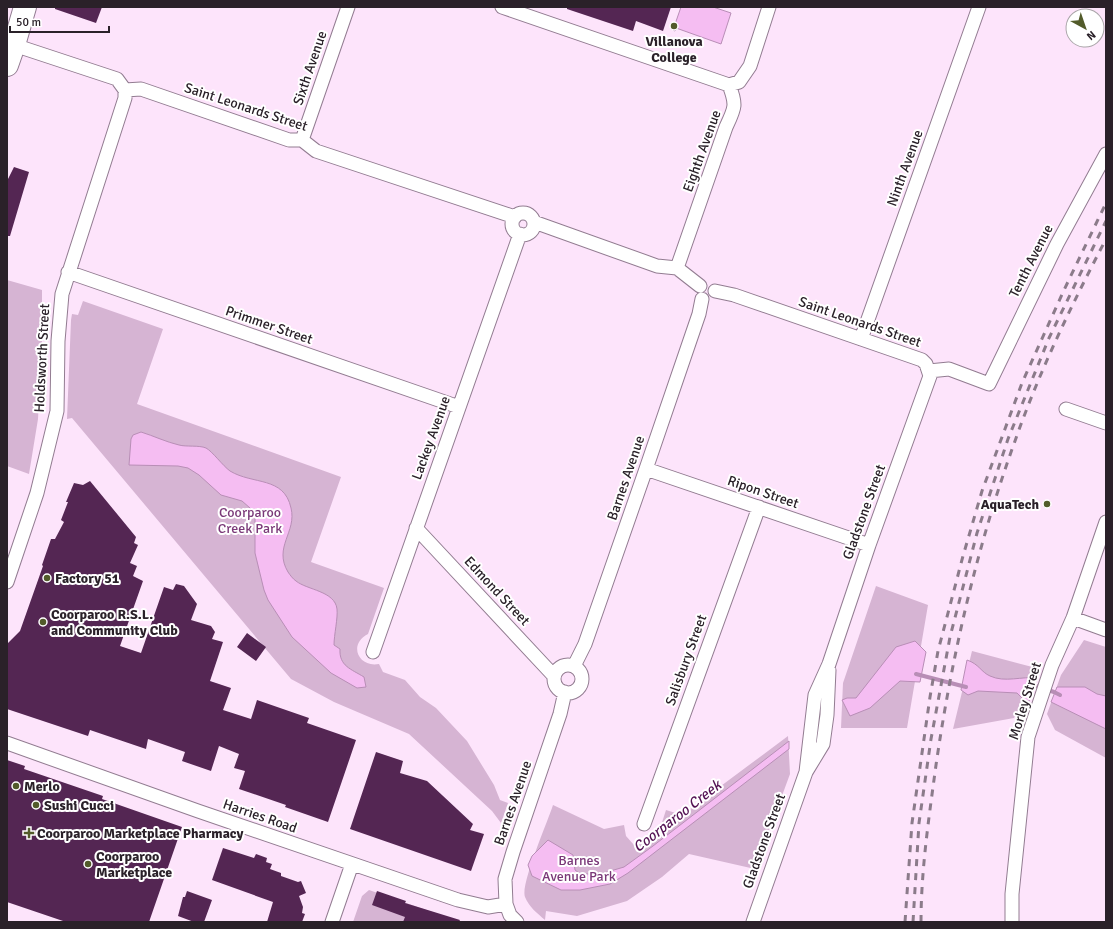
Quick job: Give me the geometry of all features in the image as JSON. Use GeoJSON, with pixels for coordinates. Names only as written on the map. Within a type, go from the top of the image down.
{"type":"FeatureCollection","features":[{"type":"Feature","properties":{"kind":"highway"},"geometry":{"type":"LineString","coordinates":[[9,52],[25,7]]}},
{"type":"Feature","properties":{"kind":"street","name":"Sixth Avenue"},"geometry":{"type":"LineString","coordinates":[[302,140],[348,7]]}},
{"type":"Feature","properties":{"kind":"street"},"geometry":{"type":"LineString","coordinates":[[502,7],[729,85],[739,82],[750,66],[769,7]]}},
{"type":"Feature","properties":{"kind":"street","name":"Ninth Avenue"},"geometry":{"type":"LineString","coordinates":[[861,339],[979,7]]}},
{"type":"Feature","properties":{"kind":"street"},"geometry":{"type":"LineString","coordinates":[[9,52],[117,79],[125,90]]}},
{"type":"Feature","properties":{"kind":"street","name":"Eighth Avenue"},"geometry":{"type":"LineString","coordinates":[[677,268],[726,127],[735,108],[733,95],[729,85]]}},
{"type":"Feature","properties":{"kind":"street","name":"Saint Leonards Street"},"geometry":{"type":"LineString","coordinates":[[125,90],[141,90],[288,140],[302,140],[316,150],[514,217]]}},
{"type":"Feature","properties":{"kind":"street","name":"Holdsworth Street"},"geometry":{"type":"LineString","coordinates":[[7,582],[37,493],[57,411],[58,341],[62,294],[125,98],[125,90]]}},
{"type":"Feature","properties":{"kind":"street","name":"Tenth Avenue"},"geometry":{"type":"LineString","coordinates":[[929,371],[949,370],[989,384],[1056,244],[1106,154]]}},
{"type":"Feature","properties":{"kind":"street"},"geometry":{"type":"LineString","coordinates":[[522,213],[526,213],[533,218],[534,222],[532,230],[524,235],[513,229],[512,221],[514,217],[522,213]]}},
{"type":"Feature","properties":{"kind":"street"},"geometry":{"type":"LineString","coordinates":[[534,222],[657,266],[677,268],[701,293]]}},
{"type":"Feature","properties":{"kind":"street","name":"Lackey Avenue"},"geometry":{"type":"LineString","coordinates":[[373,652],[520,234]]}},
{"type":"Feature","properties":{"kind":"street","name":"Primmer Street"},"geometry":{"type":"LineString","coordinates":[[68,272],[459,407]]}},
{"type":"Feature","properties":{"kind":"street","name":"Saint Leonards Street"},"geometry":{"type":"LineString","coordinates":[[701,293],[704,283],[709,283],[714,286],[715,291],[734,295],[922,360],[929,371]]}},
{"type":"Feature","properties":{"kind":"street","name":"Barnes Avenue"},"geometry":{"type":"LineString","coordinates":[[574,666],[585,644],[699,314],[701,293]]}},
{"type":"Feature","properties":{"kind":"street","name":"Gladstone Street"},"geometry":{"type":"LineString","coordinates":[[753,922],[806,772],[815,695],[829,664],[869,545],[929,381],[929,371]]}},
{"type":"Feature","properties":{"kind":"street"},"geometry":{"type":"LineString","coordinates":[[1066,409],[1106,423]]}},
{"type":"Feature","properties":{"kind":"street","name":"Ripon Street"},"geometry":{"type":"LineString","coordinates":[[646,468],[869,545]]}},
{"type":"Feature","properties":{"kind":"street","name":"Salisbury Street"},"geometry":{"type":"LineString","coordinates":[[644,824],[759,508]]}},
{"type":"Feature","properties":{"kind":"street","name":"Morley Street"},"geometry":{"type":"LineString","coordinates":[[1012,922],[1012,894],[1028,738],[1048,676],[1073,618],[1106,522]]}},
{"type":"Feature","properties":{"kind":"street","name":"Edmond Street"},"geometry":{"type":"LineString","coordinates":[[416,528],[554,676]]}},
{"type":"Feature","properties":{"kind":"street"},"geometry":{"type":"LineString","coordinates":[[1073,618],[1106,630]]}},
{"type":"Feature","properties":{"kind":"street"},"geometry":{"type":"LineString","coordinates":[[566,664],[574,666],[581,672],[582,681],[578,689],[574,692],[565,692],[557,688],[554,676],[555,672],[566,664]]}},
{"type":"Feature","properties":{"kind":"street","name":"Barnes Avenue"},"geometry":{"type":"LineString","coordinates":[[506,904],[506,879],[513,852],[560,714],[565,692]]}},
{"type":"Feature","properties":{"kind":"street","name":"Harries Road"},"geometry":{"type":"LineString","coordinates":[[7,743],[352,864],[478,906],[488,907],[506,904]]}},
{"type":"Feature","properties":{"kind":"street"},"geometry":{"type":"LineString","coordinates":[[332,922],[352,864]]}},
{"type":"Feature","properties":{"kind":"street"},"geometry":{"type":"LineString","coordinates":[[506,904],[510,915],[517,922]]}},
{"type":"Feature","properties":{"kind":"green space"},"geometry":{"type":"Polygon","coordinates":[[[7,280],[42,290],[42,341],[38,419],[29,474],[7,466],[7,280]]]}},
{"type":"Feature","properties":{"kind":"green space","name":"Coorparoo Creek Park"},"geometry":{"type":"Polygon","coordinates":[[[83,301],[163,329],[137,404],[341,477],[311,562],[384,588],[368,634],[358,643],[358,654],[361,659],[366,662],[379,664],[383,672],[405,680],[420,697],[436,708],[467,741],[494,785],[500,800],[508,803],[501,823],[492,811],[409,734],[334,702],[291,679],[72,418],[67,419],[71,320],[72,314],[78,315],[83,301]]]}},
{"type":"Feature","properties":{"kind":"green space"},"geometry":{"type":"Polygon","coordinates":[[[876,586],[928,605],[907,728],[841,728],[843,683],[876,586]]]}},
{"type":"Feature","properties":{"kind":"green space"},"geometry":{"type":"Polygon","coordinates":[[[1084,640],[1106,647],[1106,758],[1055,730],[1047,714],[1061,675],[1084,640]]]}},
{"type":"Feature","properties":{"kind":"green space"},"geometry":{"type":"Polygon","coordinates":[[[972,651],[1040,669],[1014,718],[953,729],[972,651]]]}},
{"type":"Feature","properties":{"kind":"green space","name":"Barnes Avenue Park"},"geometry":{"type":"Polygon","coordinates":[[[788,736],[790,774],[755,869],[689,854],[662,877],[627,901],[577,916],[546,911],[545,920],[529,904],[525,897],[525,890],[530,867],[553,805],[604,829],[624,825],[626,836],[634,845],[646,843],[657,838],[666,810],[682,815],[788,736]]]}},
{"type":"Feature","properties":{"kind":"green space"},"geometry":{"type":"Polygon","coordinates":[[[369,890],[461,922],[353,922],[362,896],[369,890]]]}},
{"type":"Feature","properties":{"kind":"shaded area"},"geometry":{"type":"Polygon","coordinates":[[[681,7],[713,7],[731,13],[721,44],[676,28],[675,31],[673,30],[681,7]]]}},
{"type":"Feature","properties":{"kind":"shaded area"},"geometry":{"type":"Polygon","coordinates":[[[141,432],[179,445],[206,448],[230,471],[275,486],[282,491],[291,508],[292,517],[284,547],[284,563],[288,572],[295,580],[326,595],[335,603],[337,613],[334,645],[340,649],[340,655],[344,663],[350,669],[364,677],[366,687],[357,688],[331,673],[292,637],[268,600],[255,553],[255,516],[250,508],[242,501],[221,495],[199,475],[188,468],[178,466],[129,465],[131,439],[133,435],[141,432]]]}},
{"type":"Feature","properties":{"kind":"shaded area"},"geometry":{"type":"Polygon","coordinates":[[[915,641],[926,652],[920,682],[900,681],[870,708],[850,716],[842,700],[847,698],[856,698],[896,647],[915,641]]]}},
{"type":"Feature","properties":{"kind":"shaded area"},"geometry":{"type":"Polygon","coordinates":[[[967,660],[990,676],[996,678],[1037,678],[1028,704],[1017,693],[978,691],[968,695],[961,690],[967,660]]]}},
{"type":"Feature","properties":{"kind":"shaded area"},"geometry":{"type":"Polygon","coordinates":[[[1057,687],[1085,687],[1097,694],[1106,696],[1106,729],[1051,702],[1057,687]]]}},
{"type":"Feature","properties":{"kind":"shaded area"},"geometry":{"type":"Polygon","coordinates":[[[789,741],[789,749],[628,873],[610,884],[580,890],[561,890],[532,876],[528,865],[532,856],[548,840],[573,855],[575,870],[579,873],[597,875],[624,867],[789,741]]]}},
{"type":"Feature","properties":{"kind":"building"},"geometry":{"type":"Polygon","coordinates":[[[55,7],[102,7],[96,23],[55,9],[55,7]]]}},
{"type":"Feature","properties":{"kind":"building"},"geometry":{"type":"Polygon","coordinates":[[[567,7],[671,7],[663,31],[636,21],[633,31],[567,9],[567,7]]]}},
{"type":"Feature","properties":{"kind":"building"},"geometry":{"type":"Polygon","coordinates":[[[14,167],[29,172],[10,236],[7,236],[7,181],[14,167]]]}},
{"type":"Feature","properties":{"kind":"building"},"geometry":{"type":"Polygon","coordinates":[[[90,481],[136,537],[134,543],[138,545],[130,563],[137,566],[133,576],[143,581],[120,646],[141,653],[164,587],[173,590],[176,584],[184,586],[197,604],[191,620],[211,626],[215,632],[212,639],[223,642],[210,681],[231,688],[223,710],[251,719],[257,700],[309,718],[307,723],[356,740],[328,822],[285,807],[286,805],[239,789],[245,771],[234,768],[239,754],[219,746],[211,771],[182,761],[185,752],[148,739],[146,749],[90,730],[88,736],[7,709],[7,644],[20,631],[51,539],[55,539],[64,522],[61,520],[68,502],[66,502],[74,483],[83,485],[90,481]]]}},
{"type":"Feature","properties":{"kind":"building"},"geometry":{"type":"Polygon","coordinates":[[[247,633],[266,647],[256,661],[237,647],[247,633]]]}},
{"type":"Feature","properties":{"kind":"building"},"geometry":{"type":"Polygon","coordinates":[[[376,752],[403,761],[400,773],[427,781],[473,824],[470,830],[484,834],[471,871],[350,829],[376,752]]]}},
{"type":"Feature","properties":{"kind":"building","name":"Coorparoo Marketplace"},"geometry":{"type":"Polygon","coordinates":[[[7,760],[25,766],[24,769],[103,796],[102,799],[182,827],[149,922],[66,922],[7,902],[7,760]]]}},
{"type":"Feature","properties":{"kind":"building"},"geometry":{"type":"Polygon","coordinates":[[[223,848],[254,858],[256,854],[267,858],[266,862],[272,864],[270,869],[281,873],[281,876],[298,882],[301,881],[306,893],[299,896],[303,907],[302,913],[305,914],[302,922],[267,922],[273,902],[212,880],[223,848]]]}},
{"type":"Feature","properties":{"kind":"building"},"geometry":{"type":"Polygon","coordinates":[[[187,891],[212,900],[204,922],[194,922],[178,916],[183,897],[185,897],[187,891]]]}},
{"type":"Feature","properties":{"kind":"building"},"geometry":{"type":"Polygon","coordinates":[[[377,891],[406,901],[405,903],[460,920],[459,922],[403,922],[405,917],[372,905],[377,891]]]}},
{"type":"Feature","properties":{"kind":"waterway","name":"Coorparoo Creek"},"geometry":{"type":"LineString","coordinates":[[916,674],[966,687]]}},
{"type":"Feature","properties":{"kind":"waterway","name":"Coorparoo Creek"},"geometry":{"type":"LineString","coordinates":[[1030,684],[1060,695]]}},
{"type":"Feature","properties":{"kind":"railway"},"geometry":{"type":"LineString","coordinates":[[905,922],[912,823],[930,697],[938,651],[963,556],[982,491],[1022,383],[1064,290],[1106,203]]}},
{"type":"Feature","properties":{"kind":"railway"},"geometry":{"type":"LineString","coordinates":[[913,922],[919,823],[931,739],[950,637],[977,533],[1008,439],[1049,338],[1106,221]]}},
{"type":"Feature","properties":{"kind":"railway"},"geometry":{"type":"LineString","coordinates":[[921,922],[922,883],[936,765],[942,724],[967,601],[989,520],[1024,415],[1045,364],[1106,239]]}},
{"type":"Feature","properties":{"kind":"place","name":"Villanova College"},"geometry":{"type":"Point","coordinates":[674,26]}},
{"type":"Feature","properties":{"kind":"place","name":"AquaTech"},"geometry":{"type":"Point","coordinates":[1047,504]}},
{"type":"Feature","properties":{"kind":"place","name":"Factory 51"},"geometry":{"type":"Point","coordinates":[47,578]}},
{"type":"Feature","properties":{"kind":"place","name":"Coorparoo R.S.L. and Community Club"},"geometry":{"type":"Point","coordinates":[43,622]}},
{"type":"Feature","properties":{"kind":"place","name":"Merlo"},"geometry":{"type":"Point","coordinates":[16,786]}},
{"type":"Feature","properties":{"kind":"place","name":"Sushi Cucci"},"geometry":{"type":"Point","coordinates":[36,805]}},
{"type":"Feature","properties":{"kind":"place","name":"Coorparoo Marketplace Pharmacy"},"geometry":{"type":"Point","coordinates":[29,833]}},
{"type":"Feature","properties":{"kind":"place","name":"Coorparoo Marketplace"},"geometry":{"type":"Point","coordinates":[88,864]}}]}
